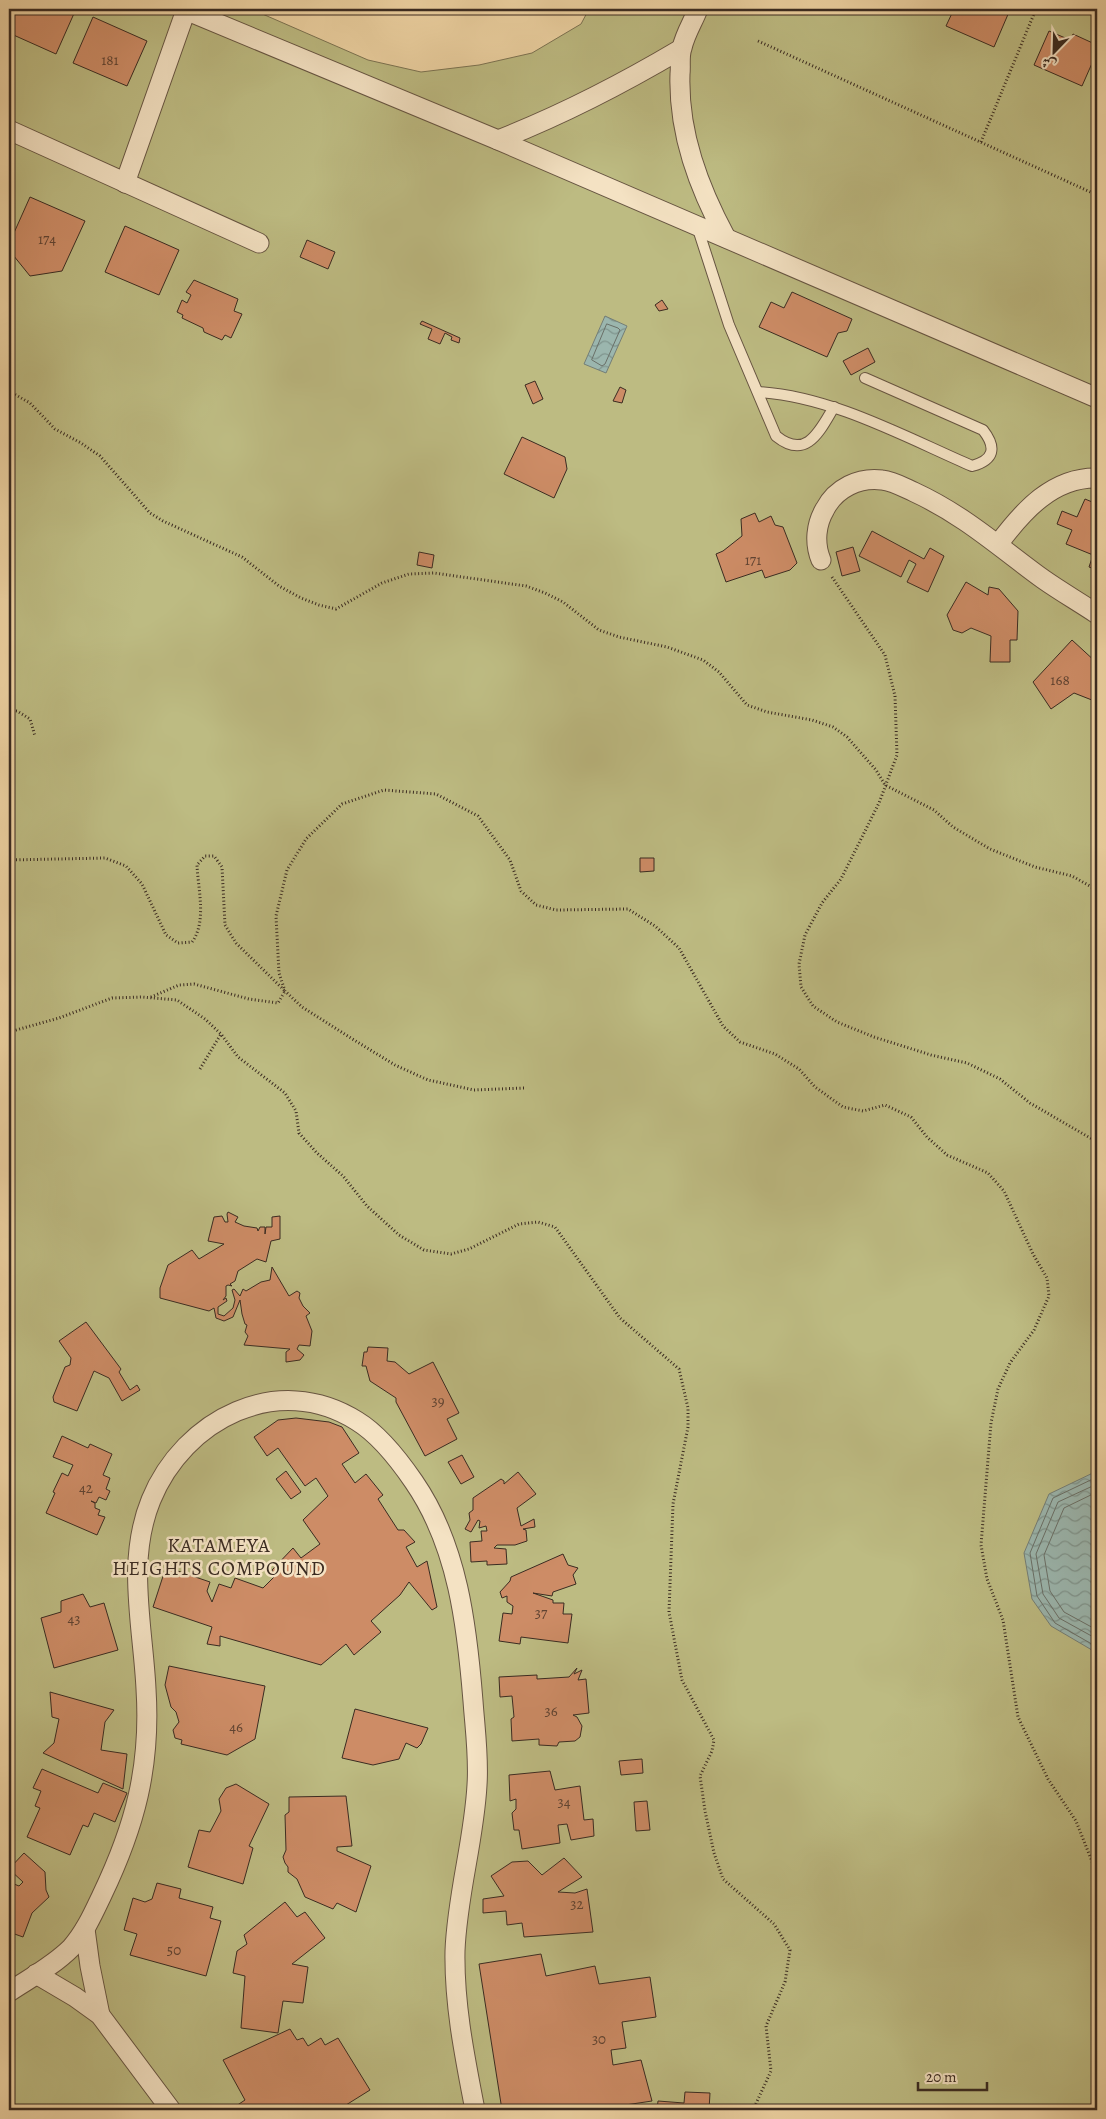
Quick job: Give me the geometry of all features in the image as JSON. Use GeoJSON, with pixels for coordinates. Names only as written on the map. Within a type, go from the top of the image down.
{"type":"FeatureCollection","features":[{"type":"Feature","properties":{"kind":"street"},"geometry":{"type":"LineString","coordinates":[[125,183],[185,9],[498,140],[1097,398]]}},
{"type":"Feature","properties":{"kind":"street"},"geometry":{"type":"LineString","coordinates":[[698,9],[681,49],[681,98],[688,147],[697,178],[710,209],[726,238]]}},
{"type":"Feature","properties":{"kind":"street"},"geometry":{"type":"LineString","coordinates":[[498,140],[592,100],[681,49]]}},
{"type":"Feature","properties":{"kind":"street"},"geometry":{"type":"LineString","coordinates":[[9,130],[259,243]]}},
{"type":"Feature","properties":{"kind":"street"},"geometry":{"type":"LineString","coordinates":[[999,544],[1018,518],[1043,495],[1069,482],[1097,478]]}},
{"type":"Feature","properties":{"kind":"street"},"geometry":{"type":"LineString","coordinates":[[821,560],[816,542],[820,517],[830,500],[845,487],[864,480],[884,480],[942,505],[999,544],[1043,579],[1097,614]]}},
{"type":"Feature","properties":{"kind":"street"},"geometry":{"type":"LineString","coordinates":[[9,1992],[58,1960],[85,1929],[123,1848],[136,1809],[146,1759],[146,1686],[138,1604],[139,1546],[151,1500],[168,1469],[194,1438],[222,1416],[255,1404],[290,1400],[325,1406],[358,1421],[384,1444],[416,1484],[438,1527],[454,1570],[465,1620],[475,1726],[477,1783],[472,1836],[458,1910],[455,1976],[462,2042],[475,2110]]}},
{"type":"Feature","properties":{"kind":"street"},"geometry":{"type":"LineString","coordinates":[[85,1929],[100,2015]]}},
{"type":"Feature","properties":{"kind":"street"},"geometry":{"type":"LineString","coordinates":[[36,1974],[75,1997],[100,2015],[171,2110]]}},
{"type":"Feature","properties":{"kind":"lane"},"geometry":{"type":"LineString","coordinates":[[697,226],[729,325],[758,392],[771,429],[776,436],[790,444],[798,445],[812,440],[834,407]]}},
{"type":"Feature","properties":{"kind":"lane"},"geometry":{"type":"LineString","coordinates":[[758,392],[797,396],[834,407],[972,466],[984,463],[991,453],[991,440],[984,430],[865,378]]}},
{"type":"Feature","properties":{"kind":"path"},"geometry":{"type":"LineString","coordinates":[[981,142],[1036,9]]}},
{"type":"Feature","properties":{"kind":"path"},"geometry":{"type":"LineString","coordinates":[[758,41],[1097,195]]}},
{"type":"Feature","properties":{"kind":"path"},"geometry":{"type":"LineString","coordinates":[[9,390],[30,403],[55,429],[81,442],[100,456],[150,513],[163,522],[242,557],[279,586],[301,598],[336,609],[382,583],[409,574],[426,574],[526,586],[563,602],[599,630],[619,637],[667,647],[703,660],[719,672],[746,705],[767,712],[812,720],[833,727],[847,737],[876,770],[886,785],[934,810],[954,827],[990,849],[1035,867],[1072,876],[1097,890]]}},
{"type":"Feature","properties":{"kind":"path"},"geometry":{"type":"LineString","coordinates":[[821,560],[885,655],[895,696],[897,755],[879,803],[841,879],[822,903],[805,934],[799,964],[801,987],[813,1006],[837,1022],[874,1037],[966,1064],[992,1075],[1000,1079],[1030,1103],[1097,1142]]}},
{"type":"Feature","properties":{"kind":"path"},"geometry":{"type":"LineString","coordinates":[[9,710],[24,714],[30,719],[35,736]]}},
{"type":"Feature","properties":{"kind":"path"},"geometry":{"type":"LineString","coordinates":[[150,998],[179,985],[194,984],[249,999],[278,1003],[285,991],[279,973],[276,916],[287,870],[306,839],[342,804],[384,790],[436,794],[478,816],[510,860],[521,891],[536,905],[556,910],[628,909],[655,926],[679,948],[723,1026],[740,1042],[775,1054],[799,1069],[815,1087],[843,1107],[863,1111],[885,1105],[911,1117],[927,1137],[947,1155],[988,1173],[1004,1191],[1032,1254],[1047,1278],[1049,1296],[1034,1330],[1010,1363],[998,1389],[991,1423],[981,1545],[988,1579],[1003,1620],[1018,1717],[1048,1779],[1076,1821],[1097,1874]]}},
{"type":"Feature","properties":{"kind":"path"},"geometry":{"type":"LineString","coordinates":[[9,860],[105,858],[126,866],[142,884],[166,935],[178,943],[192,942],[198,933],[200,918],[197,865],[205,856],[214,856],[222,867],[225,925],[236,943],[302,1007],[394,1065],[428,1080],[474,1090],[524,1088]]}},
{"type":"Feature","properties":{"kind":"path"},"geometry":{"type":"LineString","coordinates":[[9,1032],[59,1018],[112,998],[177,1000],[205,1019],[221,1034],[238,1057],[285,1093],[296,1112],[299,1133],[343,1176],[367,1206],[399,1235],[424,1250],[451,1254],[469,1249],[520,1224],[538,1222],[555,1227],[620,1318],[679,1369],[688,1408],[688,1427],[673,1504],[669,1612],[682,1680],[714,1740],[712,1751],[700,1776],[705,1810],[714,1853],[723,1879],[774,1924],[790,1950],[785,1982],[766,2026],[771,2070],[753,2110]]}},
{"type":"Feature","properties":{"kind":"path"},"geometry":{"type":"LineString","coordinates":[[200,1069],[221,1034]]}},
{"type":"Feature","properties":{"kind":"shaded area"},"geometry":{"type":"Polygon","coordinates":[[[9,9],[251,9],[368,60],[421,72],[479,65],[532,53],[581,24],[589,9],[1097,9],[1097,2110],[9,2110],[9,9]]]}},
{"type":"Feature","properties":{"kind":"water"},"geometry":{"type":"Polygon","coordinates":[[[605,316],[627,326],[606,373],[584,364],[605,316]]]}},
{"type":"Feature","properties":{"kind":"water"},"geometry":{"type":"Polygon","coordinates":[[[1097,1471],[1097,1653],[1051,1626],[1032,1599],[1024,1553],[1049,1494],[1097,1471]]]}},
{"type":"Feature","properties":{"kind":"building"},"geometry":{"type":"Polygon","coordinates":[[[12,9],[76,9],[56,54],[9,33],[9,16],[12,9]]]}},
{"type":"Feature","properties":{"kind":"building"},"geometry":{"type":"Polygon","coordinates":[[[954,9],[1002,9],[1009,12],[994,47],[946,26],[954,9]]]}},
{"type":"Feature","properties":{"kind":"building"},"geometry":{"type":"Polygon","coordinates":[[[93,17],[147,41],[127,86],[73,63],[93,17]]]}},
{"type":"Feature","properties":{"kind":"building"},"geometry":{"type":"Polygon","coordinates":[[[1049,31],[1070,40],[1073,34],[1097,45],[1097,52],[1082,86],[1034,65],[1049,31]]]}},
{"type":"Feature","properties":{"kind":"building"},"geometry":{"type":"Polygon","coordinates":[[[30,197],[85,221],[62,271],[30,276],[9,250],[9,244],[30,197]]]}},
{"type":"Feature","properties":{"kind":"building"},"geometry":{"type":"Polygon","coordinates":[[[125,226],[179,250],[159,295],[105,272],[125,226]]]}},
{"type":"Feature","properties":{"kind":"building"},"geometry":{"type":"Polygon","coordinates":[[[307,240],[335,252],[328,269],[300,257],[307,240]]]}},
{"type":"Feature","properties":{"kind":"building"},"geometry":{"type":"Polygon","coordinates":[[[194,280],[238,299],[234,311],[242,314],[231,338],[225,335],[222,340],[204,332],[203,328],[182,318],[183,315],[177,312],[182,300],[187,303],[191,295],[186,292],[194,280]]]}},
{"type":"Feature","properties":{"kind":"building"},"geometry":{"type":"Polygon","coordinates":[[[792,292],[852,319],[847,331],[838,333],[827,357],[759,327],[771,302],[784,308],[792,292]]]}},
{"type":"Feature","properties":{"kind":"building"},"geometry":{"type":"Polygon","coordinates":[[[662,300],[668,309],[659,311],[655,305],[662,300]]]}},
{"type":"Feature","properties":{"kind":"building"},"geometry":{"type":"Polygon","coordinates":[[[422,321],[460,338],[459,343],[451,340],[452,337],[445,333],[440,344],[428,339],[432,329],[420,324],[422,321]]]}},
{"type":"Feature","properties":{"kind":"building"},"geometry":{"type":"Polygon","coordinates":[[[868,348],[875,362],[851,375],[843,361],[868,348]]]}},
{"type":"Feature","properties":{"kind":"building"},"geometry":{"type":"Polygon","coordinates":[[[535,381],[543,399],[533,404],[525,385],[535,381]]]}},
{"type":"Feature","properties":{"kind":"building"},"geometry":{"type":"Polygon","coordinates":[[[620,387],[626,390],[622,403],[613,401],[620,387]]]}},
{"type":"Feature","properties":{"kind":"building"},"geometry":{"type":"Polygon","coordinates":[[[522,437],[565,457],[567,469],[554,498],[504,474],[522,437]]]}},
{"type":"Feature","properties":{"kind":"building"},"geometry":{"type":"Polygon","coordinates":[[[1085,499],[1097,504],[1097,570],[1089,567],[1093,555],[1066,544],[1072,530],[1057,524],[1062,511],[1077,517],[1085,499]]]}},
{"type":"Feature","properties":{"kind":"building"},"geometry":{"type":"Polygon","coordinates":[[[755,513],[759,522],[771,516],[775,525],[783,527],[797,563],[790,570],[765,578],[762,570],[726,582],[716,554],[723,551],[742,536],[741,519],[755,513]]]}},
{"type":"Feature","properties":{"kind":"building"},"geometry":{"type":"Polygon","coordinates":[[[872,531],[924,559],[930,548],[944,556],[928,592],[907,582],[916,564],[909,560],[901,577],[859,556],[872,531]]]}},
{"type":"Feature","properties":{"kind":"building"},"geometry":{"type":"Polygon","coordinates":[[[853,547],[860,571],[842,576],[836,552],[853,547]]]}},
{"type":"Feature","properties":{"kind":"building"},"geometry":{"type":"Polygon","coordinates":[[[419,552],[434,555],[432,568],[417,565],[419,552]]]}},
{"type":"Feature","properties":{"kind":"building"},"geometry":{"type":"Polygon","coordinates":[[[966,582],[988,595],[989,587],[999,589],[1018,611],[1017,640],[1010,640],[1010,662],[990,662],[991,636],[971,628],[962,633],[953,630],[947,615],[966,582]]]}},
{"type":"Feature","properties":{"kind":"building"},"geometry":{"type":"Polygon","coordinates":[[[1072,640],[1097,663],[1097,702],[1074,693],[1051,709],[1033,682],[1072,640]]]}},
{"type":"Feature","properties":{"kind":"building"},"geometry":{"type":"Polygon","coordinates":[[[640,858],[654,858],[654,871],[640,872],[640,858]]]}},
{"type":"Feature","properties":{"kind":"building"},"geometry":{"type":"Polygon","coordinates":[[[228,1212],[238,1217],[235,1222],[244,1226],[257,1228],[258,1231],[260,1227],[265,1227],[265,1234],[266,1227],[272,1227],[272,1217],[280,1216],[280,1239],[271,1241],[266,1262],[257,1259],[238,1271],[235,1281],[230,1284],[232,1286],[226,1286],[226,1296],[223,1300],[226,1298],[227,1301],[218,1307],[218,1314],[224,1316],[233,1308],[235,1300],[232,1290],[234,1289],[240,1296],[243,1289],[246,1291],[261,1282],[270,1280],[272,1267],[289,1296],[297,1291],[300,1293],[299,1298],[303,1306],[310,1313],[306,1316],[312,1331],[310,1346],[299,1345],[297,1349],[304,1355],[300,1360],[286,1362],[286,1352],[290,1349],[244,1345],[248,1336],[245,1332],[247,1325],[242,1314],[240,1300],[233,1317],[224,1321],[216,1318],[214,1308],[209,1311],[160,1298],[160,1288],[168,1265],[192,1250],[199,1259],[224,1244],[208,1241],[214,1217],[222,1216],[225,1222],[228,1222],[228,1212]]]}},
{"type":"Feature","properties":{"kind":"building"},"geometry":{"type":"Polygon","coordinates":[[[86,1322],[121,1369],[119,1372],[130,1390],[137,1385],[140,1390],[122,1401],[109,1378],[94,1371],[77,1411],[54,1402],[53,1397],[65,1367],[70,1365],[71,1358],[59,1341],[86,1322]]]}},
{"type":"Feature","properties":{"kind":"building"},"geometry":{"type":"Polygon","coordinates":[[[368,1347],[388,1348],[387,1361],[395,1362],[409,1374],[433,1362],[459,1413],[447,1419],[457,1439],[425,1456],[396,1402],[396,1398],[370,1381],[366,1366],[362,1366],[364,1352],[367,1352],[368,1347]]]}},
{"type":"Feature","properties":{"kind":"building"},"geometry":{"type":"Polygon","coordinates":[[[296,1418],[329,1422],[342,1427],[359,1453],[342,1464],[355,1483],[366,1474],[383,1495],[378,1499],[398,1530],[404,1530],[415,1542],[406,1547],[417,1567],[427,1561],[437,1607],[432,1610],[409,1582],[400,1595],[371,1621],[381,1632],[354,1655],[346,1644],[321,1665],[220,1636],[220,1646],[207,1644],[212,1627],[153,1607],[166,1567],[210,1582],[207,1591],[212,1602],[219,1584],[231,1588],[235,1578],[263,1588],[275,1576],[272,1570],[293,1548],[301,1558],[320,1544],[303,1520],[328,1496],[316,1478],[305,1486],[278,1448],[267,1456],[254,1437],[278,1420],[296,1418]]]}},
{"type":"Feature","properties":{"kind":"building"},"geometry":{"type":"Polygon","coordinates":[[[62,1436],[88,1448],[90,1444],[112,1454],[103,1475],[110,1478],[106,1489],[110,1491],[106,1500],[99,1497],[96,1503],[91,1501],[95,1503],[95,1508],[100,1510],[98,1515],[105,1517],[97,1535],[46,1513],[62,1473],[68,1476],[73,1465],[53,1457],[62,1436]]]}},
{"type":"Feature","properties":{"kind":"building"},"geometry":{"type":"Polygon","coordinates":[[[462,1455],[474,1477],[461,1484],[448,1462],[462,1455]]]}},
{"type":"Feature","properties":{"kind":"building"},"geometry":{"type":"Polygon","coordinates":[[[286,1471],[301,1492],[291,1499],[276,1479],[286,1471]]]}},
{"type":"Feature","properties":{"kind":"building"},"geometry":{"type":"Polygon","coordinates":[[[518,1472],[536,1494],[517,1508],[521,1526],[534,1519],[535,1527],[523,1529],[526,1530],[527,1541],[515,1545],[497,1545],[494,1548],[506,1549],[507,1564],[487,1565],[487,1561],[471,1562],[470,1542],[482,1541],[481,1531],[487,1531],[486,1526],[479,1528],[480,1521],[478,1520],[471,1532],[465,1529],[470,1520],[469,1513],[473,1510],[473,1498],[501,1479],[504,1481],[504,1484],[518,1472]]]}},
{"type":"Feature","properties":{"kind":"building"},"geometry":{"type":"Polygon","coordinates":[[[563,1554],[568,1565],[578,1568],[573,1575],[576,1584],[553,1592],[552,1596],[533,1593],[553,1600],[553,1603],[564,1603],[563,1614],[572,1614],[568,1643],[521,1637],[520,1644],[499,1641],[503,1613],[512,1614],[513,1606],[507,1602],[507,1596],[502,1598],[500,1592],[510,1581],[511,1577],[563,1554]]]}},
{"type":"Feature","properties":{"kind":"building"},"geometry":{"type":"Polygon","coordinates":[[[83,1594],[90,1607],[104,1603],[118,1650],[54,1668],[41,1618],[61,1612],[61,1601],[83,1594]]]}},
{"type":"Feature","properties":{"kind":"building"},"geometry":{"type":"Polygon","coordinates":[[[169,1666],[265,1686],[255,1739],[227,1755],[181,1744],[182,1740],[175,1738],[173,1730],[179,1722],[176,1712],[171,1707],[165,1685],[169,1666]]]}},
{"type":"Feature","properties":{"kind":"building"},"geometry":{"type":"Polygon","coordinates":[[[577,1668],[574,1674],[582,1670],[578,1680],[586,1679],[589,1713],[573,1715],[577,1717],[582,1726],[580,1737],[575,1741],[559,1742],[557,1746],[539,1745],[539,1739],[512,1741],[511,1719],[514,1717],[512,1696],[500,1697],[499,1677],[537,1675],[537,1679],[569,1677],[577,1668]]]}},
{"type":"Feature","properties":{"kind":"building"},"geometry":{"type":"Polygon","coordinates":[[[50,1692],[114,1710],[105,1722],[101,1750],[127,1754],[123,1789],[43,1753],[54,1743],[59,1719],[52,1717],[50,1692]]]}},
{"type":"Feature","properties":{"kind":"building"},"geometry":{"type":"Polygon","coordinates":[[[355,1709],[428,1728],[421,1744],[417,1748],[406,1743],[399,1759],[373,1765],[342,1758],[355,1709]]]}},
{"type":"Feature","properties":{"kind":"building"},"geometry":{"type":"Polygon","coordinates":[[[642,1759],[643,1773],[621,1775],[619,1761],[642,1759]]]}},
{"type":"Feature","properties":{"kind":"building"},"geometry":{"type":"Polygon","coordinates":[[[42,1769],[98,1793],[103,1783],[127,1793],[115,1822],[94,1813],[88,1827],[83,1825],[70,1855],[27,1837],[40,1808],[35,1806],[41,1791],[33,1788],[42,1769]]]}},
{"type":"Feature","properties":{"kind":"building"},"geometry":{"type":"Polygon","coordinates":[[[550,1771],[555,1790],[580,1786],[584,1820],[593,1819],[594,1836],[571,1840],[567,1824],[558,1825],[560,1843],[522,1849],[519,1830],[514,1830],[512,1813],[516,1809],[516,1799],[510,1801],[509,1775],[550,1771]]]}},
{"type":"Feature","properties":{"kind":"building"},"geometry":{"type":"Polygon","coordinates":[[[236,1784],[269,1804],[249,1846],[253,1848],[243,1884],[188,1867],[199,1830],[210,1832],[221,1811],[219,1799],[226,1788],[236,1784]]]}},
{"type":"Feature","properties":{"kind":"building"},"geometry":{"type":"Polygon","coordinates":[[[346,1796],[352,1846],[337,1847],[337,1851],[371,1866],[356,1912],[337,1903],[333,1909],[305,1897],[297,1879],[288,1872],[288,1867],[283,1857],[286,1850],[285,1815],[289,1812],[289,1797],[346,1796]]]}},
{"type":"Feature","properties":{"kind":"building"},"geometry":{"type":"Polygon","coordinates":[[[647,1801],[650,1830],[636,1831],[634,1802],[647,1801]]]}},
{"type":"Feature","properties":{"kind":"building"},"geometry":{"type":"Polygon","coordinates":[[[24,1853],[45,1872],[46,1890],[49,1897],[32,1913],[23,1937],[9,1932],[9,1882],[19,1886],[23,1882],[9,1869],[24,1853]]]}},
{"type":"Feature","properties":{"kind":"building"},"geometry":{"type":"Polygon","coordinates":[[[564,1858],[582,1877],[558,1892],[575,1893],[587,1889],[593,1932],[524,1937],[522,1923],[507,1925],[506,1911],[483,1913],[483,1899],[504,1896],[491,1876],[512,1862],[528,1861],[542,1875],[564,1858]]]}},
{"type":"Feature","properties":{"kind":"building"},"geometry":{"type":"Polygon","coordinates":[[[157,1883],[181,1889],[179,1898],[213,1907],[210,1918],[221,1921],[206,1976],[130,1955],[137,1934],[124,1930],[133,1898],[145,1902],[152,1899],[157,1883]]]}},
{"type":"Feature","properties":{"kind":"building"},"geometry":{"type":"Polygon","coordinates":[[[285,1902],[297,1917],[305,1912],[325,1938],[292,1964],[308,1967],[303,2003],[283,2001],[278,2033],[241,2028],[245,1976],[233,1973],[237,1951],[247,1944],[244,1935],[285,1902]]]}},
{"type":"Feature","properties":{"kind":"building"},"geometry":{"type":"Polygon","coordinates":[[[541,1954],[546,1976],[595,1966],[599,1984],[650,1977],[656,2017],[622,2022],[626,2048],[611,2050],[613,2065],[641,2060],[652,2101],[592,2110],[502,2110],[479,1964],[541,1954]]]}},
{"type":"Feature","properties":{"kind":"building"},"geometry":{"type":"Polygon","coordinates":[[[290,2029],[297,2040],[303,2038],[308,2046],[321,2038],[325,2045],[338,2038],[370,2090],[338,2110],[230,2110],[245,2100],[223,2060],[290,2029]]]}},
{"type":"Feature","properties":{"kind":"building"},"geometry":{"type":"Polygon","coordinates":[[[685,2092],[710,2093],[709,2110],[657,2110],[658,2101],[684,2103],[685,2092]]]}},
{"type":"Feature","properties":{"kind":"district","name":"KATAMEYA HEIGHTS COMPOUND"},"geometry":{"type":"Point","coordinates":[219,1556]}}]}
